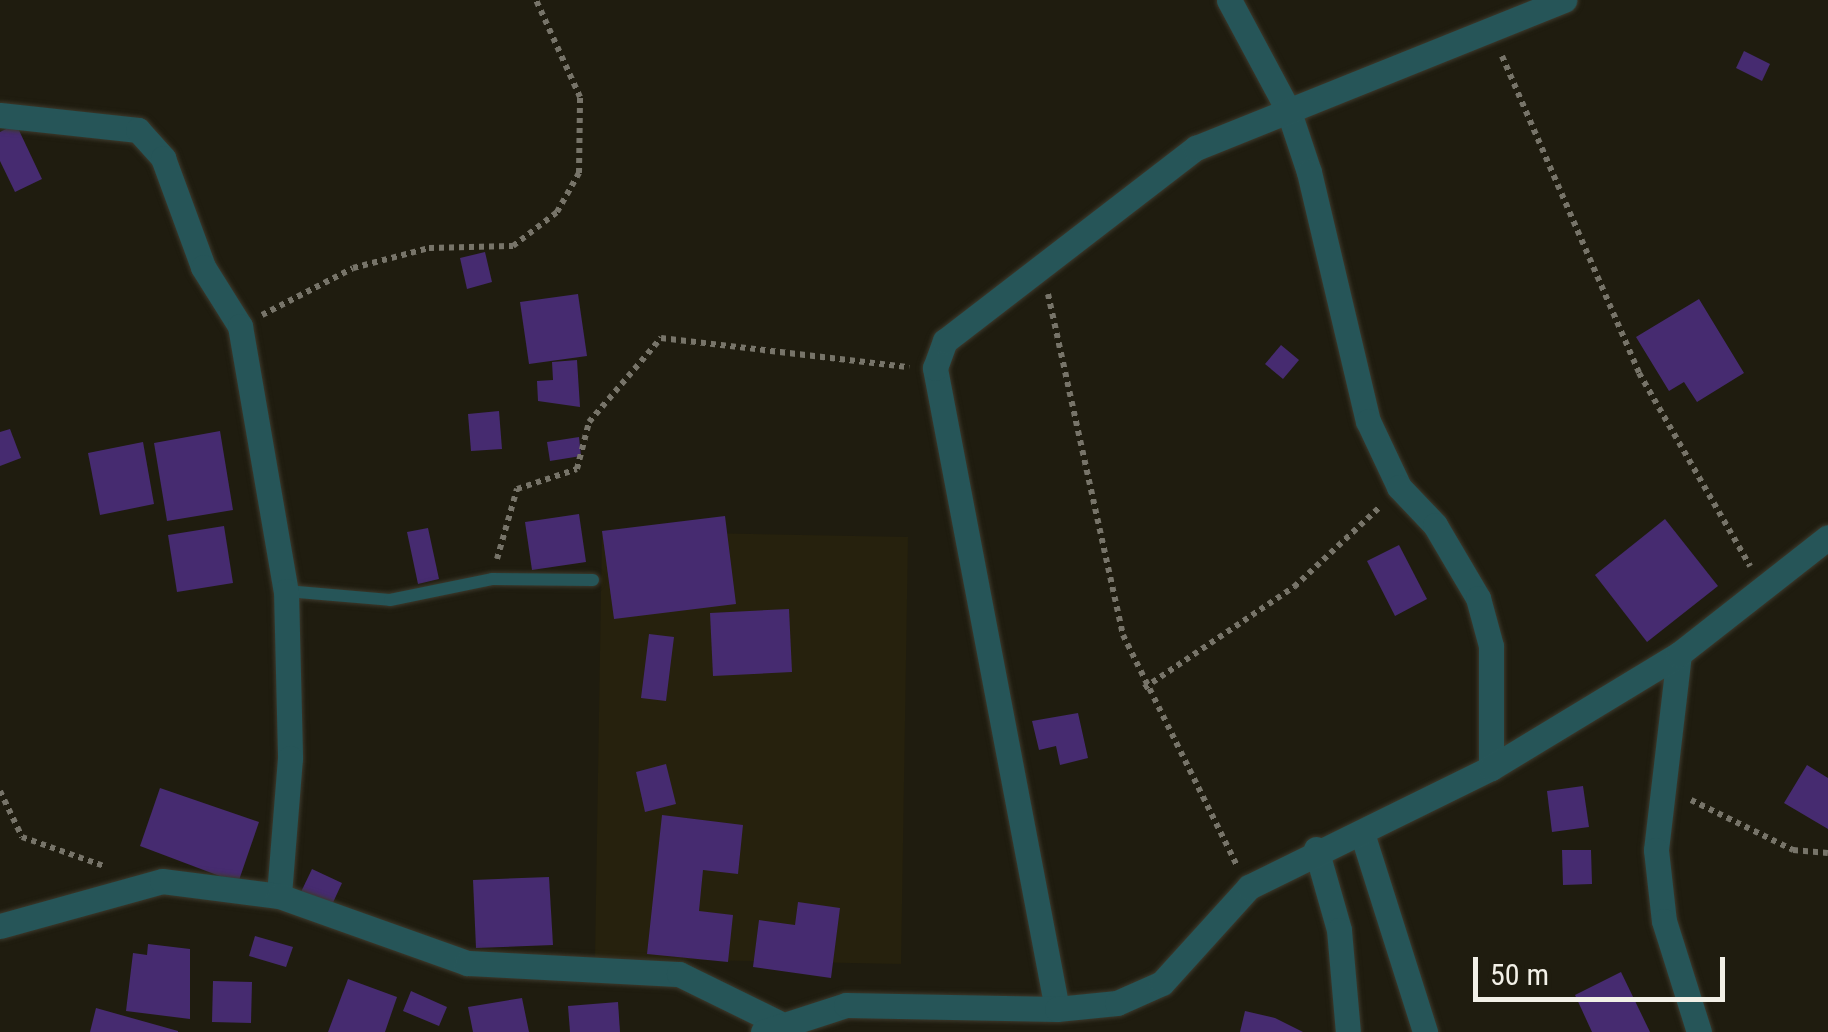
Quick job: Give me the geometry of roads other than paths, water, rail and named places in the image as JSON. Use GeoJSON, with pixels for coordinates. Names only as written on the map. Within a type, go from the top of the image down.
{"type":"FeatureCollection","features":[{"type":"Feature","properties":{"kind":"street"},"geometry":{"type":"LineString","coordinates":[[1229,0],[1289,112],[1340,326],[1400,487],[1452,550],[1478,598],[1491,646],[1491,768]]}},
{"type":"Feature","properties":{"kind":"street"},"geometry":{"type":"LineString","coordinates":[[1057,1009],[935,368],[945,341],[1196,148],[1289,112],[1488,24],[1564,0]]}},
{"type":"Feature","properties":{"kind":"street"},"geometry":{"type":"LineString","coordinates":[[0,115],[138,130],[162,158],[203,267],[240,326],[286,591],[290,758],[279,896]]}},
{"type":"Feature","properties":{"kind":"street"},"geometry":{"type":"LineString","coordinates":[[0,926],[144,879],[279,896],[466,963],[679,974],[770,1027],[846,1005],[1057,1009],[1117,1003],[1162,983],[1249,888],[1316,849],[1362,833],[1491,768],[1680,654],[1765,595],[1828,537]]}},
{"type":"Feature","properties":{"kind":"street"},"geometry":{"type":"LineString","coordinates":[[1680,654],[1660,783],[1664,921],[1698,1032]]}},
{"type":"Feature","properties":{"kind":"street"},"geometry":{"type":"LineString","coordinates":[[1362,833],[1425,1032]]}},
{"type":"Feature","properties":{"kind":"street"},"geometry":{"type":"LineString","coordinates":[[1316,849],[1338,930],[1348,1032]]}},
{"type":"Feature","properties":{"kind":"lane"},"geometry":{"type":"LineString","coordinates":[[286,591],[390,600],[492,579],[594,580]]}}]}
